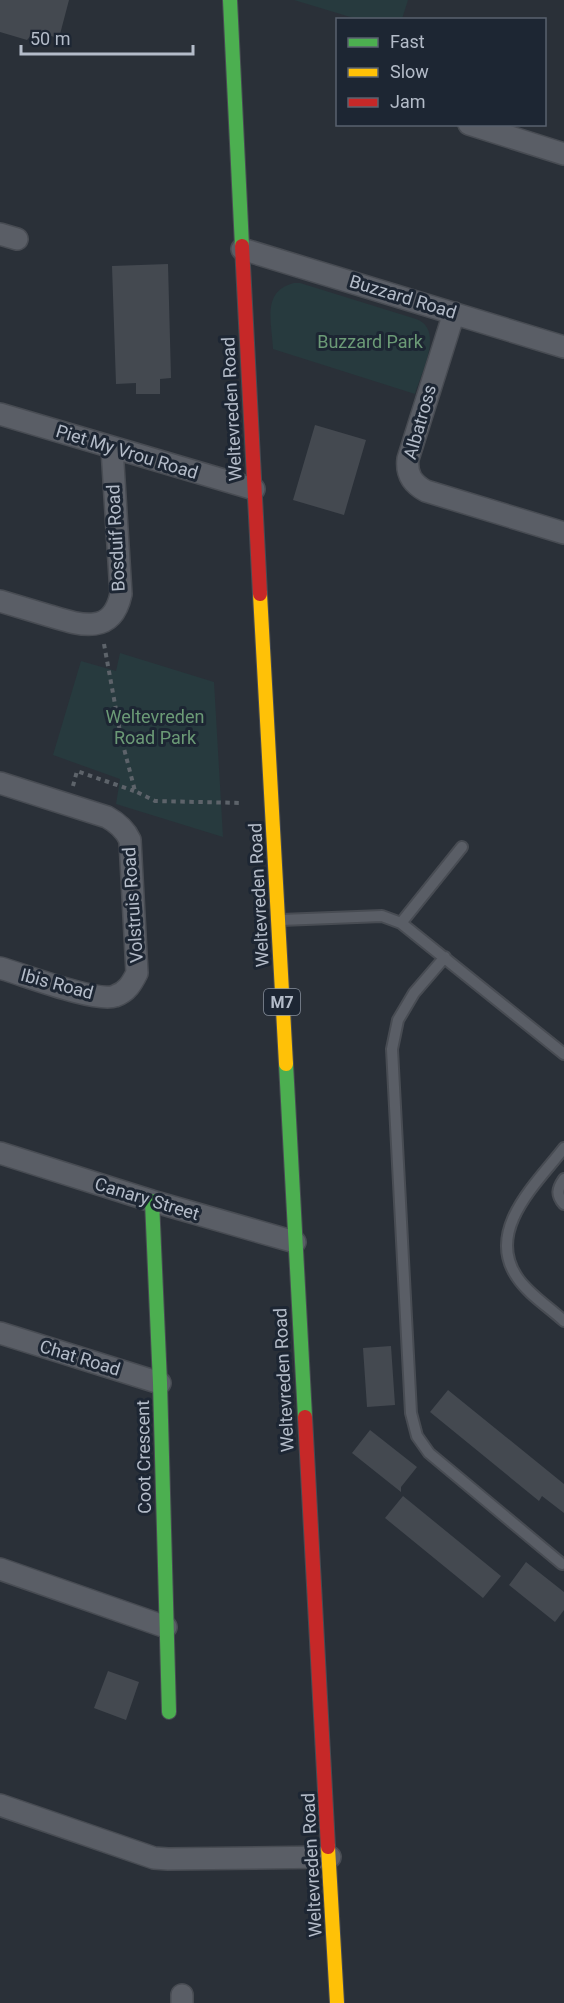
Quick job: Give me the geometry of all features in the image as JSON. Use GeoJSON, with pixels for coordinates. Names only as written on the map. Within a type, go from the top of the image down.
{"type":"FeatureCollection","features":[{"type":"Feature","properties":{"kind":"main road","name":"Weltevreden Road"},"geometry":{"type":"LineString","coordinates":[[230,0],[254,489],[337,2003]]}},
{"type":"Feature","properties":{"kind":"main road","name":"Coot Crescent"},"geometry":{"type":"LineString","coordinates":[[152,1202],[160,1383],[169,1712]]}},
{"type":"Feature","properties":{"kind":"street"},"geometry":{"type":"LineString","coordinates":[[475,126],[564,154]]}},
{"type":"Feature","properties":{"kind":"street","name":"Buzzard Road"},"geometry":{"type":"LineString","coordinates":[[242,249],[564,347]]}},
{"type":"Feature","properties":{"kind":"street","name":"Albatross"},"geometry":{"type":"LineString","coordinates":[[454,313],[408,459],[407,466],[411,478],[414,484],[426,491],[564,533]]}},
{"type":"Feature","properties":{"kind":"street","name":"Piet My Vrou Road"},"geometry":{"type":"LineString","coordinates":[[0,414],[254,489]]}},
{"type":"Feature","properties":{"kind":"street","name":"Bosduif Road"},"geometry":{"type":"LineString","coordinates":[[0,601],[86,626],[100,623],[111,616],[118,607],[121,594],[112,448]]}},
{"type":"Feature","properties":{"kind":"street","name":"Volstruis Road"},"geometry":{"type":"LineString","coordinates":[[0,783],[108,817],[127,834],[130,840],[137,973],[131,986],[114,997]]}},
{"type":"Feature","properties":{"kind":"street","name":"Ibis Road"},"geometry":{"type":"LineString","coordinates":[[0,968],[88,995],[114,997]]}},
{"type":"Feature","properties":{"kind":"street","name":"Canary Street"},"geometry":{"type":"LineString","coordinates":[[0,1152],[152,1202],[295,1242]]}},
{"type":"Feature","properties":{"kind":"street","name":"Chat Road"},"geometry":{"type":"LineString","coordinates":[[0,1333],[160,1383]]}},
{"type":"Feature","properties":{"kind":"street"},"geometry":{"type":"LineString","coordinates":[[0,1569],[166,1627]]}},
{"type":"Feature","properties":{"kind":"street"},"geometry":{"type":"LineString","coordinates":[[0,1805],[154,1858],[330,1857]]}},
{"type":"Feature","properties":{"kind":"lane"},"geometry":{"type":"LineString","coordinates":[[401,923],[462,847]]}},
{"type":"Feature","properties":{"kind":"lane"},"geometry":{"type":"LineString","coordinates":[[278,920],[382,916],[401,923],[564,1054]]}},
{"type":"Feature","properties":{"kind":"lane"},"geometry":{"type":"LineString","coordinates":[[445,957],[414,993],[398,1020],[392,1049],[411,1413],[417,1436],[429,1453],[562,1564]]}},
{"type":"Feature","properties":{"kind":"lane"},"geometry":{"type":"LineString","coordinates":[[564,1149],[514,1215],[509,1228],[506,1249],[518,1279],[564,1321]]}},
{"type":"Feature","properties":{"kind":"lane"},"geometry":{"type":"LineString","coordinates":[[564,1179],[557,1192],[564,1204]]}},
{"type":"Feature","properties":{"kind":"path"},"geometry":{"type":"LineString","coordinates":[[103,639],[121,737],[135,792]]}},
{"type":"Feature","properties":{"kind":"path"},"geometry":{"type":"LineString","coordinates":[[71,794],[77,771],[155,801],[242,803]]}},
{"type":"Feature","properties":{"kind":"green space"},"geometry":{"type":"Polygon","coordinates":[[[294,0],[408,0],[402,18],[354,18],[294,0]]]}},
{"type":"Feature","properties":{"kind":"green space","name":"Buzzard Park"},"geometry":{"type":"Polygon","coordinates":[[[294,283],[416,319],[425,324],[429,332],[429,352],[415,394],[273,349],[271,309],[273,301],[284,287],[294,283]]]}},
{"type":"Feature","properties":{"kind":"green space","name":"Weltevreden Road Park"},"geometry":{"type":"Polygon","coordinates":[[[120,653],[214,682],[223,837],[116,804],[120,779],[53,755],[81,661],[116,671],[120,653]]]}},
{"type":"Feature","properties":{"kind":"building"},"geometry":{"type":"Polygon","coordinates":[[[0,0],[69,0],[59,38],[34,32],[27,40],[0,32],[0,0]]]}},
{"type":"Feature","properties":{"kind":"building"},"geometry":{"type":"Polygon","coordinates":[[[168,264],[171,378],[160,379],[160,394],[136,394],[136,383],[116,384],[112,266],[168,264]]]}},
{"type":"Feature","properties":{"kind":"building"},"geometry":{"type":"Polygon","coordinates":[[[315,425],[366,440],[344,515],[293,500],[315,425]]]}},
{"type":"Feature","properties":{"kind":"building"},"geometry":{"type":"Polygon","coordinates":[[[391,1346],[395,1405],[367,1407],[363,1348],[391,1346]]]}},
{"type":"Feature","properties":{"kind":"building"},"geometry":{"type":"Polygon","coordinates":[[[448,1390],[564,1484],[564,1513],[542,1496],[539,1501],[430,1412],[448,1390]]]}},
{"type":"Feature","properties":{"kind":"building"},"geometry":{"type":"Polygon","coordinates":[[[370,1430],[417,1467],[401,1487],[401,1492],[352,1453],[370,1430]]]}},
{"type":"Feature","properties":{"kind":"building"},"geometry":{"type":"Polygon","coordinates":[[[403,1496],[501,1576],[483,1598],[385,1518],[403,1496]]]}},
{"type":"Feature","properties":{"kind":"building"},"geometry":{"type":"Polygon","coordinates":[[[526,1562],[564,1592],[564,1610],[555,1622],[509,1585],[526,1562]]]}},
{"type":"Feature","properties":{"kind":"building"},"geometry":{"type":"Polygon","coordinates":[[[108,1671],[139,1682],[126,1720],[94,1708],[108,1671]]]}},
{"type":"Feature","properties":{"kind":"traffic: fast"},"geometry":{"type":"LineString","coordinates":[[230,0],[242,246]]}},
{"type":"Feature","properties":{"kind":"traffic: fast"},"geometry":{"type":"LineString","coordinates":[[286,1064],[305,1417]]}},
{"type":"Feature","properties":{"kind":"traffic: fast"},"geometry":{"type":"LineString","coordinates":[[152,1201],[160,1383],[169,1712]]}},
{"type":"Feature","properties":{"kind":"traffic: slow"},"geometry":{"type":"LineString","coordinates":[[260,594],[286,1064]]}},
{"type":"Feature","properties":{"kind":"traffic: slow"},"geometry":{"type":"LineString","coordinates":[[328,1847],[337,2003]]}},
{"type":"Feature","properties":{"kind":"traffic: jam"},"geometry":{"type":"LineString","coordinates":[[242,246],[260,594]]}},
{"type":"Feature","properties":{"kind":"traffic: jam"},"geometry":{"type":"LineString","coordinates":[[305,1417],[328,1847]]}}]}
